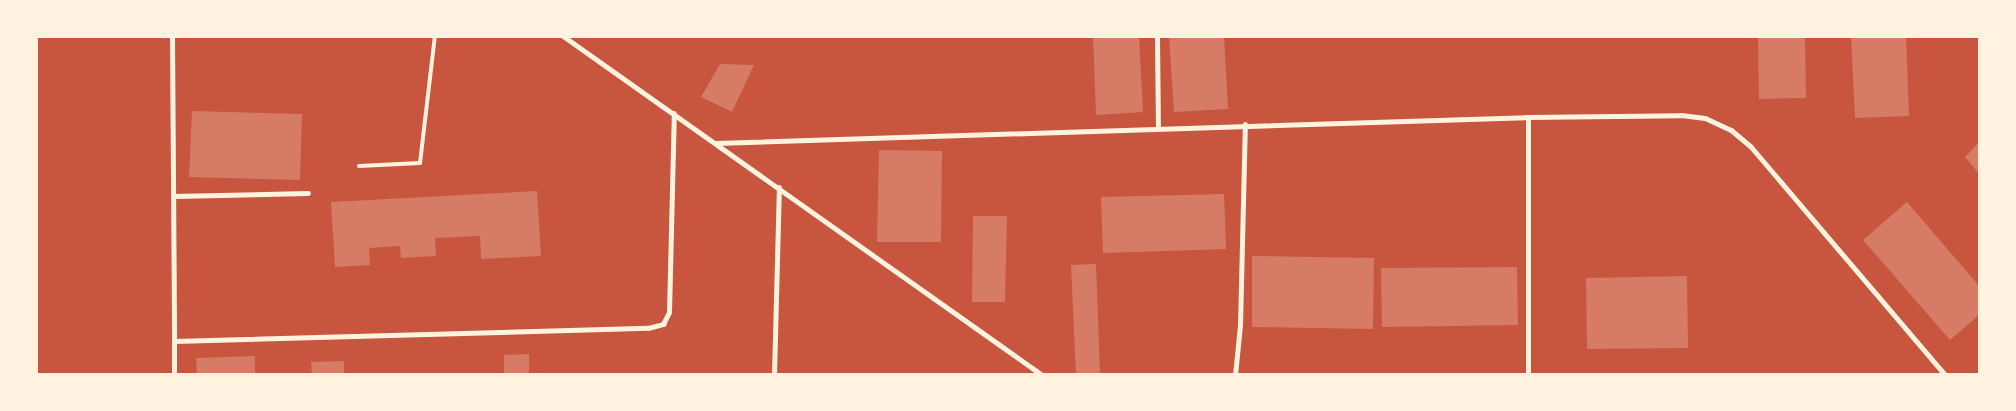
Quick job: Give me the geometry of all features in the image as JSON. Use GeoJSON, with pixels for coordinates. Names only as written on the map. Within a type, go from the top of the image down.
{"type":"FeatureCollection","features":[{"type":"Feature","properties":{"kind":"street"},"geometry":{"type":"LineString","coordinates":[[172,36],[174,375]]}},
{"type":"Feature","properties":{"kind":"street"},"geometry":{"type":"LineString","coordinates":[[563,36],[716,142],[1042,375]]}},
{"type":"Feature","properties":{"kind":"street"},"geometry":{"type":"LineString","coordinates":[[1157,36],[1158,127]]}},
{"type":"Feature","properties":{"kind":"street"},"geometry":{"type":"LineString","coordinates":[[174,341],[639,328],[663,324],[669,312],[674,113]]}},
{"type":"Feature","properties":{"kind":"street"},"geometry":{"type":"LineString","coordinates":[[716,142],[1245,124],[1528,117],[1681,115],[1705,118],[1731,130],[1751,147],[1945,375]]}},
{"type":"Feature","properties":{"kind":"street"},"geometry":{"type":"LineString","coordinates":[[1528,117],[1528,375]]}},
{"type":"Feature","properties":{"kind":"street"},"geometry":{"type":"LineString","coordinates":[[1235,375],[1240,324],[1245,124]]}},
{"type":"Feature","properties":{"kind":"street"},"geometry":{"type":"LineString","coordinates":[[774,375],[779,187]]}},
{"type":"Feature","properties":{"kind":"street"},"geometry":{"type":"LineString","coordinates":[[174,196],[308,193]]}},
{"type":"Feature","properties":{"kind":"lane"},"geometry":{"type":"LineString","coordinates":[[359,166],[420,163],[435,36]]}},
{"type":"Feature","properties":{"kind":"building"},"geometry":{"type":"Polygon","coordinates":[[[1093,36],[1139,36],[1143,112],[1096,115],[1093,36]]]}},
{"type":"Feature","properties":{"kind":"building"},"geometry":{"type":"Polygon","coordinates":[[[1169,36],[1224,36],[1228,109],[1174,112],[1169,36]]]}},
{"type":"Feature","properties":{"kind":"building"},"geometry":{"type":"Polygon","coordinates":[[[1758,36],[1805,36],[1806,98],[1759,99],[1758,36]]]}},
{"type":"Feature","properties":{"kind":"building"},"geometry":{"type":"Polygon","coordinates":[[[1851,36],[1906,36],[1909,116],[1855,118],[1851,36]]]}},
{"type":"Feature","properties":{"kind":"building"},"geometry":{"type":"Polygon","coordinates":[[[720,64],[754,65],[732,112],[701,97],[720,64]]]}},
{"type":"Feature","properties":{"kind":"building"},"geometry":{"type":"Polygon","coordinates":[[[192,111],[302,114],[300,180],[189,177],[192,111]]]}},
{"type":"Feature","properties":{"kind":"building"},"geometry":{"type":"Polygon","coordinates":[[[1980,141],[1980,175],[1965,157],[1980,141]]]}},
{"type":"Feature","properties":{"kind":"building"},"geometry":{"type":"Polygon","coordinates":[[[879,150],[942,151],[941,242],[877,242],[879,150]]]}},
{"type":"Feature","properties":{"kind":"building"},"geometry":{"type":"Polygon","coordinates":[[[537,191],[541,256],[481,259],[480,236],[435,238],[436,256],[401,258],[400,246],[369,248],[370,265],[335,267],[331,202],[537,191]]]}},
{"type":"Feature","properties":{"kind":"building"},"geometry":{"type":"Polygon","coordinates":[[[1224,194],[1226,249],[1103,253],[1101,197],[1224,194]]]}},
{"type":"Feature","properties":{"kind":"building"},"geometry":{"type":"Polygon","coordinates":[[[1907,202],[1980,287],[1980,314],[1950,340],[1863,240],[1907,202]]]}},
{"type":"Feature","properties":{"kind":"building"},"geometry":{"type":"Polygon","coordinates":[[[973,216],[1007,216],[1005,302],[972,302],[973,216]]]}},
{"type":"Feature","properties":{"kind":"building"},"geometry":{"type":"Polygon","coordinates":[[[1252,256],[1374,258],[1373,329],[1252,327],[1252,256]]]}},
{"type":"Feature","properties":{"kind":"building"},"geometry":{"type":"Polygon","coordinates":[[[1096,264],[1100,374],[1076,375],[1071,265],[1096,264]]]}},
{"type":"Feature","properties":{"kind":"building"},"geometry":{"type":"Polygon","coordinates":[[[1517,267],[1518,325],[1382,327],[1381,268],[1517,267]]]}},
{"type":"Feature","properties":{"kind":"building"},"geometry":{"type":"Polygon","coordinates":[[[1687,276],[1688,348],[1587,349],[1586,278],[1687,276]]]}},
{"type":"Feature","properties":{"kind":"building"},"geometry":{"type":"Polygon","coordinates":[[[529,354],[529,375],[504,375],[504,355],[529,354]]]}},
{"type":"Feature","properties":{"kind":"building"},"geometry":{"type":"Polygon","coordinates":[[[255,356],[255,375],[197,375],[196,358],[255,356]]]}},
{"type":"Feature","properties":{"kind":"building"},"geometry":{"type":"Polygon","coordinates":[[[344,361],[344,375],[312,375],[311,362],[344,361]]]}}]}
